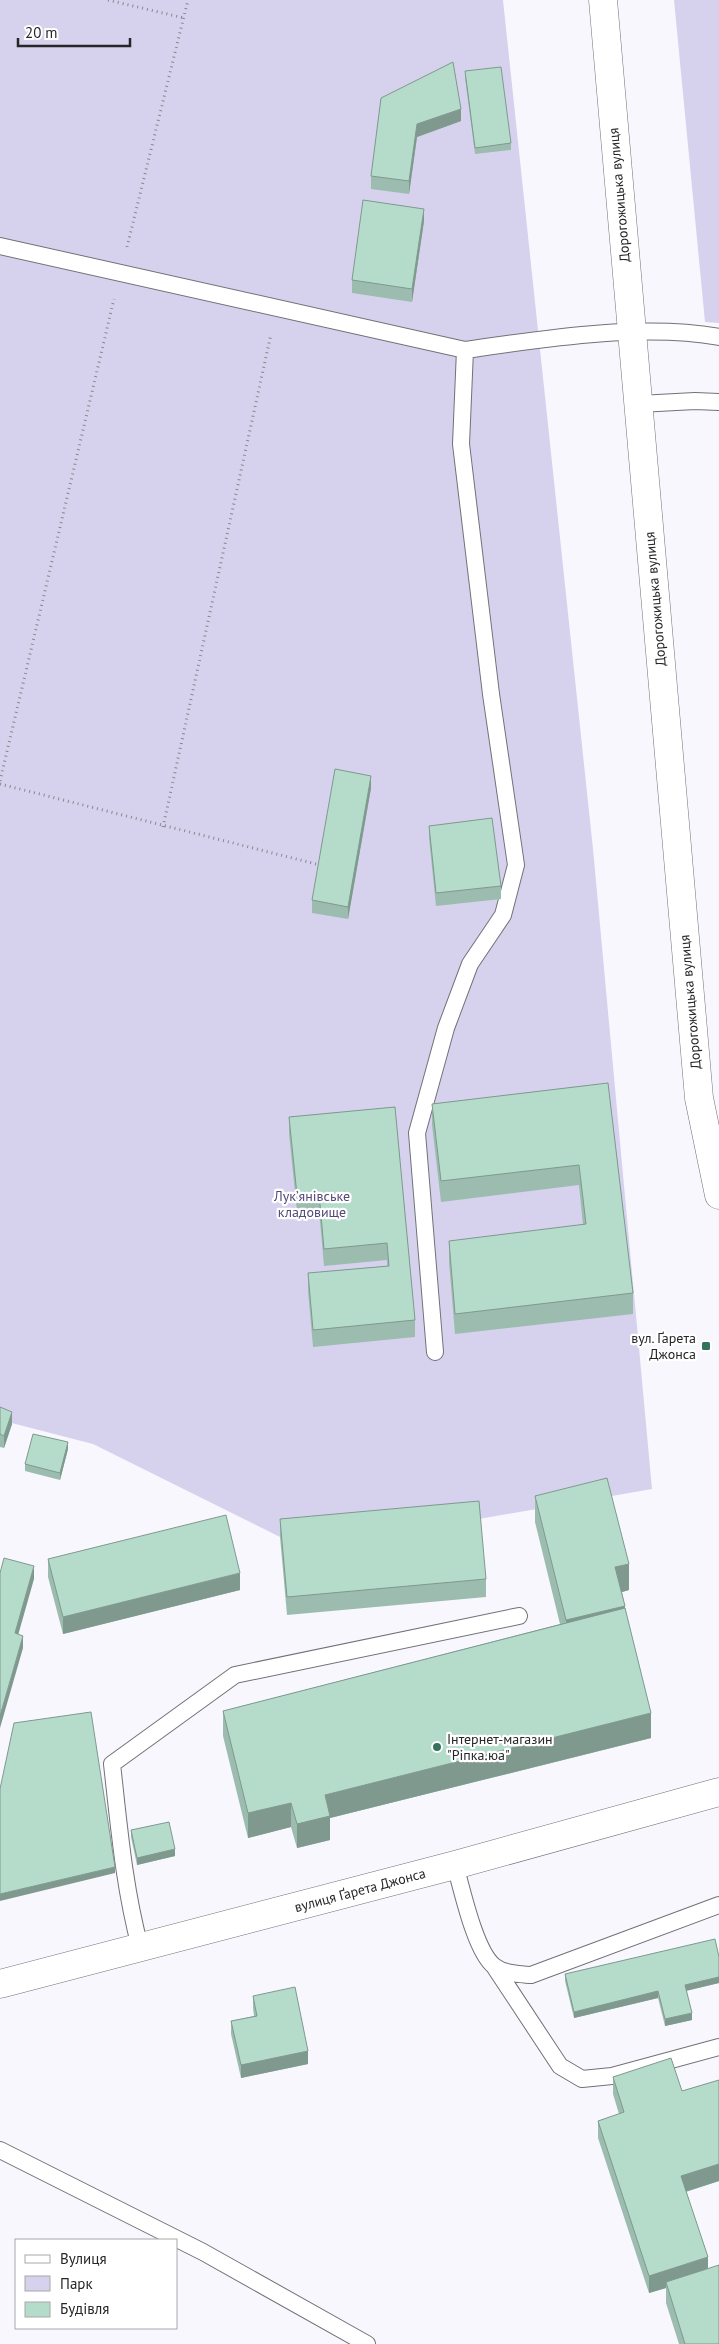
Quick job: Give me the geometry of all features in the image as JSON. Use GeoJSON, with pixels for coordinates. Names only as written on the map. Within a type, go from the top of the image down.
{"type":"FeatureCollection","features":[{"type":"Feature","properties":{"kind":"street","name":"Дорогожицька вулиця"},"geometry":{"type":"LineString","coordinates":[[603,0],[630,333],[639,404],[698,1088],[719,1196]]}},
{"type":"Feature","properties":{"kind":"street","name":"вулиця Ґарета Джонса"},"geometry":{"type":"LineString","coordinates":[[0,1984],[456,1865],[719,1792]]}},
{"type":"Feature","properties":{"kind":"lane"},"geometry":{"type":"LineString","coordinates":[[0,246],[465,350],[540,340],[630,333],[690,332],[719,337]]}},
{"type":"Feature","properties":{"kind":"lane"},"geometry":{"type":"LineString","coordinates":[[435,1352],[418,1133],[446,1028],[470,964],[503,915],[516,865],[491,694],[461,444],[465,350]]}},
{"type":"Feature","properties":{"kind":"lane"},"geometry":{"type":"LineString","coordinates":[[639,404],[695,401],[719,402]]}},
{"type":"Feature","properties":{"kind":"lane"},"geometry":{"type":"LineString","coordinates":[[140,1947],[131,1914],[124,1874],[112,1764],[235,1675],[519,1616]]}},
{"type":"Feature","properties":{"kind":"lane"},"geometry":{"type":"LineString","coordinates":[[456,1865],[479,1944],[560,2066],[582,2079],[612,2076],[719,2047]]}},
{"type":"Feature","properties":{"kind":"lane"},"geometry":{"type":"LineString","coordinates":[[494,1966],[513,1974],[531,1975],[719,1905]]}},
{"type":"Feature","properties":{"kind":"lane"},"geometry":{"type":"LineString","coordinates":[[0,2150],[177,2239]]}},
{"type":"Feature","properties":{"kind":"lane"},"geometry":{"type":"LineString","coordinates":[[178,2239],[368,2344]]}},
{"type":"Feature","properties":{"kind":"path"},"geometry":{"type":"LineString","coordinates":[[108,0],[184,18]]}},
{"type":"Feature","properties":{"kind":"path"},"geometry":{"type":"LineString","coordinates":[[188,0],[0,783],[163,827],[316,864]]}},
{"type":"Feature","properties":{"kind":"path"},"geometry":{"type":"LineString","coordinates":[[163,827],[276,308]]}},
{"type":"Feature","properties":{"kind":"green space","name":"Лукʼянівське кладовище"},"geometry":{"type":"Polygon","coordinates":[[[0,0],[503,0],[593,849],[652,1489],[479,1519],[280,1537],[93,1444],[0,1420],[0,0]]]}},
{"type":"Feature","properties":{"kind":"green space"},"geometry":{"type":"Polygon","coordinates":[[[674,0],[719,0],[719,323],[705,322],[674,0]]]}},
{"type":"Feature","properties":{"kind":"building"},"geometry":{"type":"Polygon","coordinates":[[[453,62],[461,109],[417,124],[409,181],[371,176],[381,98],[453,62]]]}},
{"type":"Feature","properties":{"kind":"building"},"geometry":{"type":"Polygon","coordinates":[[[501,67],[511,143],[475,148],[465,71],[501,67]]]}},
{"type":"Feature","properties":{"kind":"building"},"geometry":{"type":"Polygon","coordinates":[[[363,200],[424,209],[412,289],[352,280],[363,200]]]}},
{"type":"Feature","properties":{"kind":"building"},"geometry":{"type":"Polygon","coordinates":[[[335,769],[371,776],[348,907],[312,900],[335,769]]]}},
{"type":"Feature","properties":{"kind":"building"},"geometry":{"type":"Polygon","coordinates":[[[492,818],[501,886],[436,893],[429,826],[492,818]]]}},
{"type":"Feature","properties":{"kind":"building"},"geometry":{"type":"Polygon","coordinates":[[[608,1083],[633,1293],[455,1314],[449,1241],[586,1224],[579,1165],[441,1181],[432,1104],[608,1083]]]}},
{"type":"Feature","properties":{"kind":"building"},"geometry":{"type":"Polygon","coordinates":[[[395,1107],[415,1320],[313,1330],[308,1273],[389,1266],[387,1243],[324,1249],[319,1193],[297,1195],[289,1117],[395,1107]]]}},
{"type":"Feature","properties":{"kind":"building"},"geometry":{"type":"Polygon","coordinates":[[[0,1407],[12,1412],[4,1436],[0,1434],[0,1407]]]}},
{"type":"Feature","properties":{"kind":"building"},"geometry":{"type":"Polygon","coordinates":[[[33,1434],[68,1442],[60,1473],[25,1464],[33,1434]]]}},
{"type":"Feature","properties":{"kind":"building"},"geometry":{"type":"Polygon","coordinates":[[[607,1478],[629,1564],[615,1567],[625,1606],[566,1620],[535,1496],[607,1478]]]}},
{"type":"Feature","properties":{"kind":"building"},"geometry":{"type":"Polygon","coordinates":[[[479,1501],[486,1579],[287,1597],[280,1519],[479,1501]]]}},
{"type":"Feature","properties":{"kind":"building"},"geometry":{"type":"Polygon","coordinates":[[[226,1515],[240,1573],[63,1617],[48,1559],[226,1515]]]}},
{"type":"Feature","properties":{"kind":"building"},"geometry":{"type":"Polygon","coordinates":[[[4,1558],[34,1566],[15,1633],[23,1636],[0,1716],[0,1573],[4,1558]]]}},
{"type":"Feature","properties":{"kind":"building"},"geometry":{"type":"Polygon","coordinates":[[[625,1608],[651,1713],[325,1795],[330,1816],[297,1824],[291,1803],[248,1813],[223,1711],[625,1608]]]}},
{"type":"Feature","properties":{"kind":"building"},"geometry":{"type":"Polygon","coordinates":[[[91,1712],[115,1867],[0,1894],[0,1789],[14,1723],[91,1712]]]}},
{"type":"Feature","properties":{"kind":"building"},"geometry":{"type":"Polygon","coordinates":[[[169,1822],[175,1849],[137,1858],[131,1830],[169,1822]]]}},
{"type":"Feature","properties":{"kind":"building"},"geometry":{"type":"Polygon","coordinates":[[[715,1939],[719,1957],[719,1977],[685,1985],[692,2013],[665,2019],[658,1991],[574,2012],[565,1974],[715,1939]]]}},
{"type":"Feature","properties":{"kind":"building"},"geometry":{"type":"Polygon","coordinates":[[[295,1987],[308,2051],[241,2065],[231,2021],[257,2016],[253,1996],[295,1987]]]}},
{"type":"Feature","properties":{"kind":"building"},"geometry":{"type":"Polygon","coordinates":[[[671,2058],[682,2091],[719,2080],[719,2164],[681,2176],[708,2257],[649,2276],[598,2121],[624,2112],[613,2077],[671,2058]]]}},
{"type":"Feature","properties":{"kind":"building"},"geometry":{"type":"Polygon","coordinates":[[[719,2265],[719,2344],[685,2344],[666,2282],[719,2265]]]}},
{"type":"Feature","properties":{"kind":"place","name":"вул. Ґарета Джонса"},"geometry":{"type":"Point","coordinates":[706,1346]}},
{"type":"Feature","properties":{"kind":"place","name":"Інтернет-магазин \"Ріпка.юа\""},"geometry":{"type":"Point","coordinates":[437,1747]}}]}
